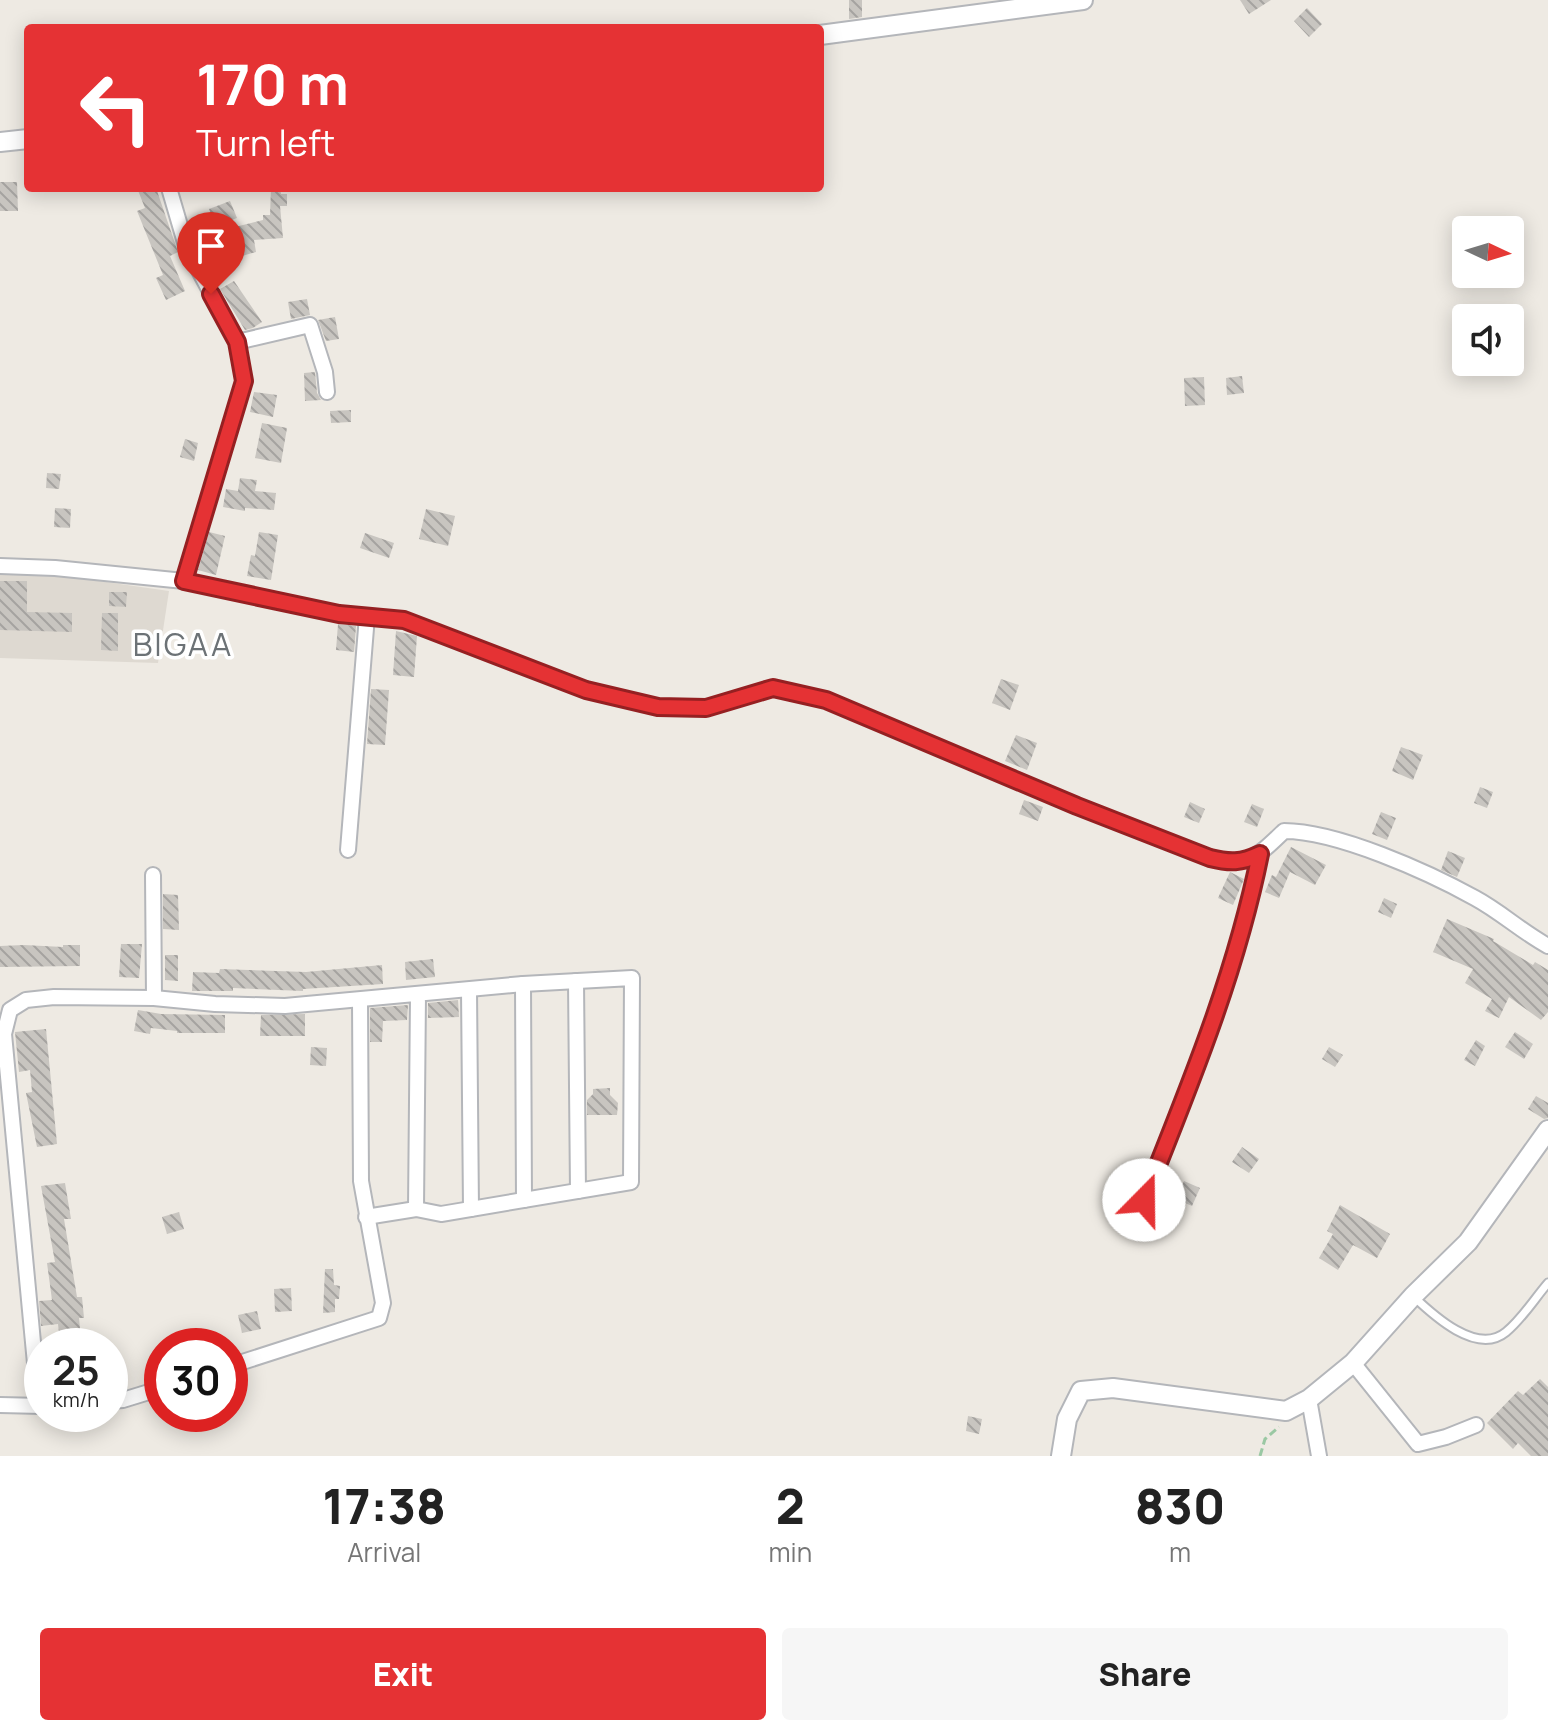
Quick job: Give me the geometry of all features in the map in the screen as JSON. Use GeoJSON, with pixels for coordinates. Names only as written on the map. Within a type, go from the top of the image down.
{"type":"FeatureCollection","features":[{"type":"Feature","properties":{"kind":"street"},"geometry":{"type":"LineString","coordinates":[[824,34],[1083,0]]}},
{"type":"Feature","properties":{"kind":"street"},"geometry":{"type":"LineString","coordinates":[[0,142],[24,139]]}},
{"type":"Feature","properties":{"kind":"street"},"geometry":{"type":"LineString","coordinates":[[170,192],[186,246],[237,342],[244,381],[184,581]]}},
{"type":"Feature","properties":{"kind":"street"},"geometry":{"type":"LineString","coordinates":[[237,342],[310,325],[325,372],[327,392]]}},
{"type":"Feature","properties":{"kind":"street"},"geometry":{"type":"LineString","coordinates":[[0,566],[55,568],[184,581],[339,614],[404,620],[586,690],[658,707],[706,708],[773,688],[826,700],[1210,858],[1231,863],[1243,862],[1260,854],[1284,831],[1304,831],[1415,867],[1478,900],[1548,946]]}},
{"type":"Feature","properties":{"kind":"street"},"geometry":{"type":"LineString","coordinates":[[348,850],[367,616]]}},
{"type":"Feature","properties":{"kind":"street"},"geometry":{"type":"LineString","coordinates":[[1144,1200],[1205,1046],[1249,906],[1260,854]]}},
{"type":"Feature","properties":{"kind":"street"},"geometry":{"type":"LineString","coordinates":[[153,875],[154,998]]}},
{"type":"Feature","properties":{"kind":"street"},"geometry":{"type":"LineString","coordinates":[[32,1328],[4,1034],[10,1010],[26,1000],[54,997],[154,998],[285,1006],[523,984],[632,978],[631,1182],[441,1214],[416,1209],[366,1217]]}},
{"type":"Feature","properties":{"kind":"street"},"geometry":{"type":"LineString","coordinates":[[576,981],[578,1191]]}},
{"type":"Feature","properties":{"kind":"street"},"geometry":{"type":"LineString","coordinates":[[523,984],[524,1200]]}},
{"type":"Feature","properties":{"kind":"street"},"geometry":{"type":"LineString","coordinates":[[469,990],[471,1209]]}},
{"type":"Feature","properties":{"kind":"street"},"geometry":{"type":"LineString","coordinates":[[416,1209],[418,995]]}},
{"type":"Feature","properties":{"kind":"street"},"geometry":{"type":"LineString","coordinates":[[248,1360],[379,1318],[383,1303],[361,1181],[360,1000]]}},
{"type":"Feature","properties":{"kind":"street"},"geometry":{"type":"LineString","coordinates":[[1061,1456],[1067,1419],[1081,1391],[1113,1388],[1286,1411],[1309,1399],[1353,1363],[1413,1296],[1468,1242],[1548,1130]]}},
{"type":"Feature","properties":{"kind":"street"},"geometry":{"type":"LineString","coordinates":[[1353,1363],[1418,1444],[1476,1425]]}},
{"type":"Feature","properties":{"kind":"street"},"geometry":{"type":"LineString","coordinates":[[1309,1399],[1319,1456]]}},
{"type":"Feature","properties":{"kind":"street"},"geometry":{"type":"LineString","coordinates":[[0,1405],[24,1406]]}},
{"type":"Feature","properties":{"kind":"lane"},"geometry":{"type":"LineString","coordinates":[[1413,1296],[1442,1324],[1480,1340],[1504,1334],[1548,1283]]}},
{"type":"Feature","properties":{"kind":"shaded area"},"geometry":{"type":"Polygon","coordinates":[[[0,574],[64,576],[169,591],[158,663],[0,658],[0,574]]]}},
{"type":"Feature","properties":{"kind":"building"},"geometry":{"type":"Polygon","coordinates":[[[849,0],[862,0],[862,17],[849,19],[849,0]]]}},
{"type":"Feature","properties":{"kind":"building"},"geometry":{"type":"Polygon","coordinates":[[[1240,0],[1271,0],[1249,14],[1240,0]]]}},
{"type":"Feature","properties":{"kind":"building"},"geometry":{"type":"Polygon","coordinates":[[[1307,8],[1322,24],[1309,37],[1294,21],[1307,8]]]}},
{"type":"Feature","properties":{"kind":"building"},"geometry":{"type":"Polygon","coordinates":[[[0,182],[17,182],[18,211],[0,211],[0,182]]]}},
{"type":"Feature","properties":{"kind":"building"},"geometry":{"type":"Polygon","coordinates":[[[139,192],[157,192],[178,252],[170,256],[185,291],[166,300],[156,278],[163,275],[137,211],[145,208],[139,192]]]}},
{"type":"Feature","properties":{"kind":"building"},"geometry":{"type":"Polygon","coordinates":[[[271,192],[287,194],[287,206],[280,206],[283,238],[254,240],[256,252],[238,257],[231,228],[263,220],[263,215],[270,215],[271,192]]]}},
{"type":"Feature","properties":{"kind":"building"},"geometry":{"type":"Polygon","coordinates":[[[230,201],[237,218],[216,226],[209,209],[230,201]]]}},
{"type":"Feature","properties":{"kind":"building"},"geometry":{"type":"Polygon","coordinates":[[[234,281],[262,322],[253,328],[245,330],[220,289],[234,281]]]}},
{"type":"Feature","properties":{"kind":"building"},"geometry":{"type":"Polygon","coordinates":[[[307,299],[310,315],[291,319],[288,302],[307,299]]]}},
{"type":"Feature","properties":{"kind":"building"},"geometry":{"type":"Polygon","coordinates":[[[335,317],[339,339],[326,341],[318,320],[335,317]]]}},
{"type":"Feature","properties":{"kind":"building"},"geometry":{"type":"Polygon","coordinates":[[[315,372],[317,393],[321,400],[305,401],[304,373],[315,372]]]}},
{"type":"Feature","properties":{"kind":"building"},"geometry":{"type":"Polygon","coordinates":[[[1242,376],[1244,393],[1227,395],[1226,378],[1242,376]]]}},
{"type":"Feature","properties":{"kind":"building"},"geometry":{"type":"Polygon","coordinates":[[[1204,377],[1205,405],[1185,406],[1184,378],[1204,377]]]}},
{"type":"Feature","properties":{"kind":"building"},"geometry":{"type":"Polygon","coordinates":[[[254,392],[277,395],[273,417],[250,412],[254,392]]]}},
{"type":"Feature","properties":{"kind":"building"},"geometry":{"type":"Polygon","coordinates":[[[351,410],[351,422],[331,423],[330,411],[351,410]]]}},
{"type":"Feature","properties":{"kind":"building"},"geometry":{"type":"Polygon","coordinates":[[[262,423],[287,428],[281,463],[255,458],[262,423]]]}},
{"type":"Feature","properties":{"kind":"building"},"geometry":{"type":"Polygon","coordinates":[[[185,439],[198,443],[194,461],[180,457],[185,439]]]}},
{"type":"Feature","properties":{"kind":"building"},"geometry":{"type":"Polygon","coordinates":[[[47,473],[61,474],[59,489],[46,488],[47,473]]]}},
{"type":"Feature","properties":{"kind":"building"},"geometry":{"type":"Polygon","coordinates":[[[240,478],[257,480],[255,491],[276,493],[274,510],[245,508],[245,511],[223,507],[226,489],[238,491],[240,478]]]}},
{"type":"Feature","properties":{"kind":"building"},"geometry":{"type":"Polygon","coordinates":[[[55,508],[71,509],[70,528],[54,527],[55,508]]]}},
{"type":"Feature","properties":{"kind":"building"},"geometry":{"type":"Polygon","coordinates":[[[426,509],[455,516],[448,546],[419,539],[426,509]]]}},
{"type":"Feature","properties":{"kind":"building"},"geometry":{"type":"Polygon","coordinates":[[[209,532],[225,536],[216,575],[198,570],[209,532]]]}},
{"type":"Feature","properties":{"kind":"building"},"geometry":{"type":"Polygon","coordinates":[[[259,532],[278,535],[271,580],[247,576],[251,555],[255,556],[259,532]]]}},
{"type":"Feature","properties":{"kind":"building"},"geometry":{"type":"Polygon","coordinates":[[[365,533],[394,543],[389,558],[360,548],[365,533]]]}},
{"type":"Feature","properties":{"kind":"building"},"geometry":{"type":"Polygon","coordinates":[[[0,581],[27,581],[27,612],[72,613],[72,632],[0,630],[0,581]]]}},
{"type":"Feature","properties":{"kind":"building"},"geometry":{"type":"Polygon","coordinates":[[[109,592],[127,592],[126,607],[109,606],[109,592]]]}},
{"type":"Feature","properties":{"kind":"building"},"geometry":{"type":"Polygon","coordinates":[[[102,613],[118,613],[118,651],[101,650],[102,613]]]}},
{"type":"Feature","properties":{"kind":"building"},"geometry":{"type":"Polygon","coordinates":[[[338,624],[356,626],[354,652],[336,650],[338,624]]]}},
{"type":"Feature","properties":{"kind":"building"},"geometry":{"type":"Polygon","coordinates":[[[396,631],[417,636],[414,677],[393,675],[396,631]]]}},
{"type":"Feature","properties":{"kind":"building"},"geometry":{"type":"Polygon","coordinates":[[[1001,679],[1019,685],[1010,710],[992,703],[1001,679]]]}},
{"type":"Feature","properties":{"kind":"building"},"geometry":{"type":"Polygon","coordinates":[[[371,689],[389,690],[385,745],[367,744],[371,689]]]}},
{"type":"Feature","properties":{"kind":"building"},"geometry":{"type":"Polygon","coordinates":[[[1016,735],[1037,743],[1027,770],[1005,761],[1016,735]]]}},
{"type":"Feature","properties":{"kind":"building"},"geometry":{"type":"Polygon","coordinates":[[[1401,747],[1423,755],[1413,780],[1392,771],[1401,747]]]}},
{"type":"Feature","properties":{"kind":"building"},"geometry":{"type":"Polygon","coordinates":[[[1480,787],[1493,792],[1487,808],[1474,803],[1480,787]]]}},
{"type":"Feature","properties":{"kind":"building"},"geometry":{"type":"Polygon","coordinates":[[[1024,800],[1043,807],[1038,821],[1019,814],[1024,800]]]}},
{"type":"Feature","properties":{"kind":"building"},"geometry":{"type":"Polygon","coordinates":[[[1190,802],[1205,809],[1199,823],[1184,817],[1190,802]]]}},
{"type":"Feature","properties":{"kind":"building"},"geometry":{"type":"Polygon","coordinates":[[[1252,804],[1264,809],[1257,827],[1244,822],[1252,804]]]}},
{"type":"Feature","properties":{"kind":"building"},"geometry":{"type":"Polygon","coordinates":[[[1381,812],[1396,818],[1387,840],[1372,834],[1381,812]]]}},
{"type":"Feature","properties":{"kind":"building"},"geometry":{"type":"Polygon","coordinates":[[[1291,847],[1326,865],[1315,885],[1290,872],[1279,898],[1265,892],[1272,875],[1276,877],[1291,847]]]}},
{"type":"Feature","properties":{"kind":"building"},"geometry":{"type":"Polygon","coordinates":[[[1448,851],[1465,858],[1457,877],[1441,870],[1448,851]]]}},
{"type":"Feature","properties":{"kind":"building"},"geometry":{"type":"Polygon","coordinates":[[[1230,872],[1244,879],[1233,905],[1218,898],[1230,872]]]}},
{"type":"Feature","properties":{"kind":"building"},"geometry":{"type":"Polygon","coordinates":[[[163,894],[178,895],[179,930],[163,929],[163,894]]]}},
{"type":"Feature","properties":{"kind":"building"},"geometry":{"type":"Polygon","coordinates":[[[1384,898],[1397,904],[1391,918],[1378,912],[1384,898]]]}},
{"type":"Feature","properties":{"kind":"building"},"geometry":{"type":"Polygon","coordinates":[[[1447,919],[1494,939],[1533,965],[1535,962],[1548,970],[1548,1012],[1541,1020],[1509,997],[1499,1018],[1485,1011],[1492,999],[1465,983],[1473,969],[1433,952],[1447,919]]]}},
{"type":"Feature","properties":{"kind":"building"},"geometry":{"type":"Polygon","coordinates":[[[121,944],[142,944],[139,978],[119,977],[121,944]]]}},
{"type":"Feature","properties":{"kind":"building"},"geometry":{"type":"Polygon","coordinates":[[[80,945],[80,966],[0,967],[0,946],[80,945]]]}},
{"type":"Feature","properties":{"kind":"building"},"geometry":{"type":"Polygon","coordinates":[[[165,955],[178,955],[178,981],[165,980],[165,955]]]}},
{"type":"Feature","properties":{"kind":"building"},"geometry":{"type":"Polygon","coordinates":[[[433,959],[435,977],[406,980],[405,962],[433,959]]]}},
{"type":"Feature","properties":{"kind":"building"},"geometry":{"type":"Polygon","coordinates":[[[382,965],[383,984],[303,991],[233,988],[233,991],[192,991],[193,972],[219,973],[220,969],[306,972],[382,965]]]}},
{"type":"Feature","properties":{"kind":"building"},"geometry":{"type":"Polygon","coordinates":[[[458,1000],[459,1017],[428,1018],[428,1003],[458,1000]]]}},
{"type":"Feature","properties":{"kind":"building"},"geometry":{"type":"Polygon","coordinates":[[[408,1005],[407,1020],[383,1021],[382,1042],[370,1042],[370,1008],[408,1005]]]}},
{"type":"Feature","properties":{"kind":"building"},"geometry":{"type":"Polygon","coordinates":[[[138,1010],[161,1014],[225,1015],[225,1033],[177,1033],[151,1028],[150,1034],[134,1031],[138,1010]]]}},
{"type":"Feature","properties":{"kind":"building"},"geometry":{"type":"Polygon","coordinates":[[[305,1014],[305,1036],[260,1036],[261,1015],[305,1014]]]}},
{"type":"Feature","properties":{"kind":"building"},"geometry":{"type":"Polygon","coordinates":[[[46,1029],[57,1144],[37,1147],[26,1093],[32,1092],[30,1070],[19,1072],[15,1032],[46,1029]]]}},
{"type":"Feature","properties":{"kind":"building"},"geometry":{"type":"Polygon","coordinates":[[[1515,1032],[1533,1044],[1524,1059],[1505,1047],[1515,1032]]]}},
{"type":"Feature","properties":{"kind":"building"},"geometry":{"type":"Polygon","coordinates":[[[1476,1040],[1485,1046],[1475,1066],[1464,1060],[1476,1040]]]}},
{"type":"Feature","properties":{"kind":"building"},"geometry":{"type":"Polygon","coordinates":[[[311,1047],[327,1048],[326,1066],[310,1065],[311,1047]]]}},
{"type":"Feature","properties":{"kind":"building"},"geometry":{"type":"Polygon","coordinates":[[[1329,1047],[1343,1055],[1335,1067],[1322,1059],[1329,1047]]]}},
{"type":"Feature","properties":{"kind":"building"},"geometry":{"type":"Polygon","coordinates":[[[610,1088],[610,1095],[618,1103],[617,1115],[587,1115],[587,1100],[593,1089],[610,1088]]]}},
{"type":"Feature","properties":{"kind":"building"},"geometry":{"type":"Polygon","coordinates":[[[1536,1096],[1548,1103],[1548,1118],[1544,1119],[1528,1109],[1536,1096]]]}},
{"type":"Feature","properties":{"kind":"building"},"geometry":{"type":"Polygon","coordinates":[[[1242,1147],[1259,1159],[1249,1173],[1232,1162],[1242,1147]]]}},
{"type":"Feature","properties":{"kind":"building"},"geometry":{"type":"Polygon","coordinates":[[[1184,1181],[1200,1188],[1192,1206],[1176,1199],[1184,1181]]]}},
{"type":"Feature","properties":{"kind":"building"},"geometry":{"type":"Polygon","coordinates":[[[65,1183],[71,1219],[64,1219],[77,1297],[82,1297],[84,1318],[79,1318],[80,1328],[58,1328],[58,1324],[41,1326],[39,1301],[52,1300],[47,1263],[55,1262],[41,1186],[65,1183]]]}},
{"type":"Feature","properties":{"kind":"building"},"geometry":{"type":"Polygon","coordinates":[[[1340,1205],[1390,1234],[1377,1258],[1353,1245],[1338,1270],[1319,1258],[1333,1234],[1327,1231],[1340,1205]]]}},
{"type":"Feature","properties":{"kind":"building"},"geometry":{"type":"Polygon","coordinates":[[[179,1212],[184,1229],[167,1234],[162,1217],[179,1212]]]}},
{"type":"Feature","properties":{"kind":"building"},"geometry":{"type":"Polygon","coordinates":[[[325,1269],[333,1269],[334,1285],[340,1286],[339,1299],[335,1299],[335,1312],[323,1313],[325,1269]]]}},
{"type":"Feature","properties":{"kind":"building"},"geometry":{"type":"Polygon","coordinates":[[[291,1288],[292,1311],[275,1312],[274,1289],[291,1288]]]}},
{"type":"Feature","properties":{"kind":"building"},"geometry":{"type":"Polygon","coordinates":[[[257,1311],[261,1329],[248,1332],[248,1328],[241,1328],[238,1315],[257,1311]]]}},
{"type":"Feature","properties":{"kind":"building"},"geometry":{"type":"Polygon","coordinates":[[[1540,1379],[1548,1387],[1548,1456],[1531,1456],[1518,1443],[1513,1449],[1487,1423],[1518,1391],[1523,1395],[1540,1379]]]}},
{"type":"Feature","properties":{"kind":"building"},"geometry":{"type":"Polygon","coordinates":[[[968,1416],[982,1419],[979,1434],[966,1431],[968,1416]]]}},
{"type":"Feature","properties":{"kind":"district","name":"BIGAA"},"geometry":{"type":"Point","coordinates":[183,645]}},
{"type":"Feature","properties":{"kind":"route"},"geometry":{"type":"LineString","coordinates":[[211,294],[237,342],[244,381],[184,581],[339,614],[404,620],[586,690],[658,707],[706,708],[773,688],[826,700],[1077,806],[1210,858],[1231,863],[1243,862],[1260,854],[1249,906],[1205,1046],[1144,1200]]}}]}
